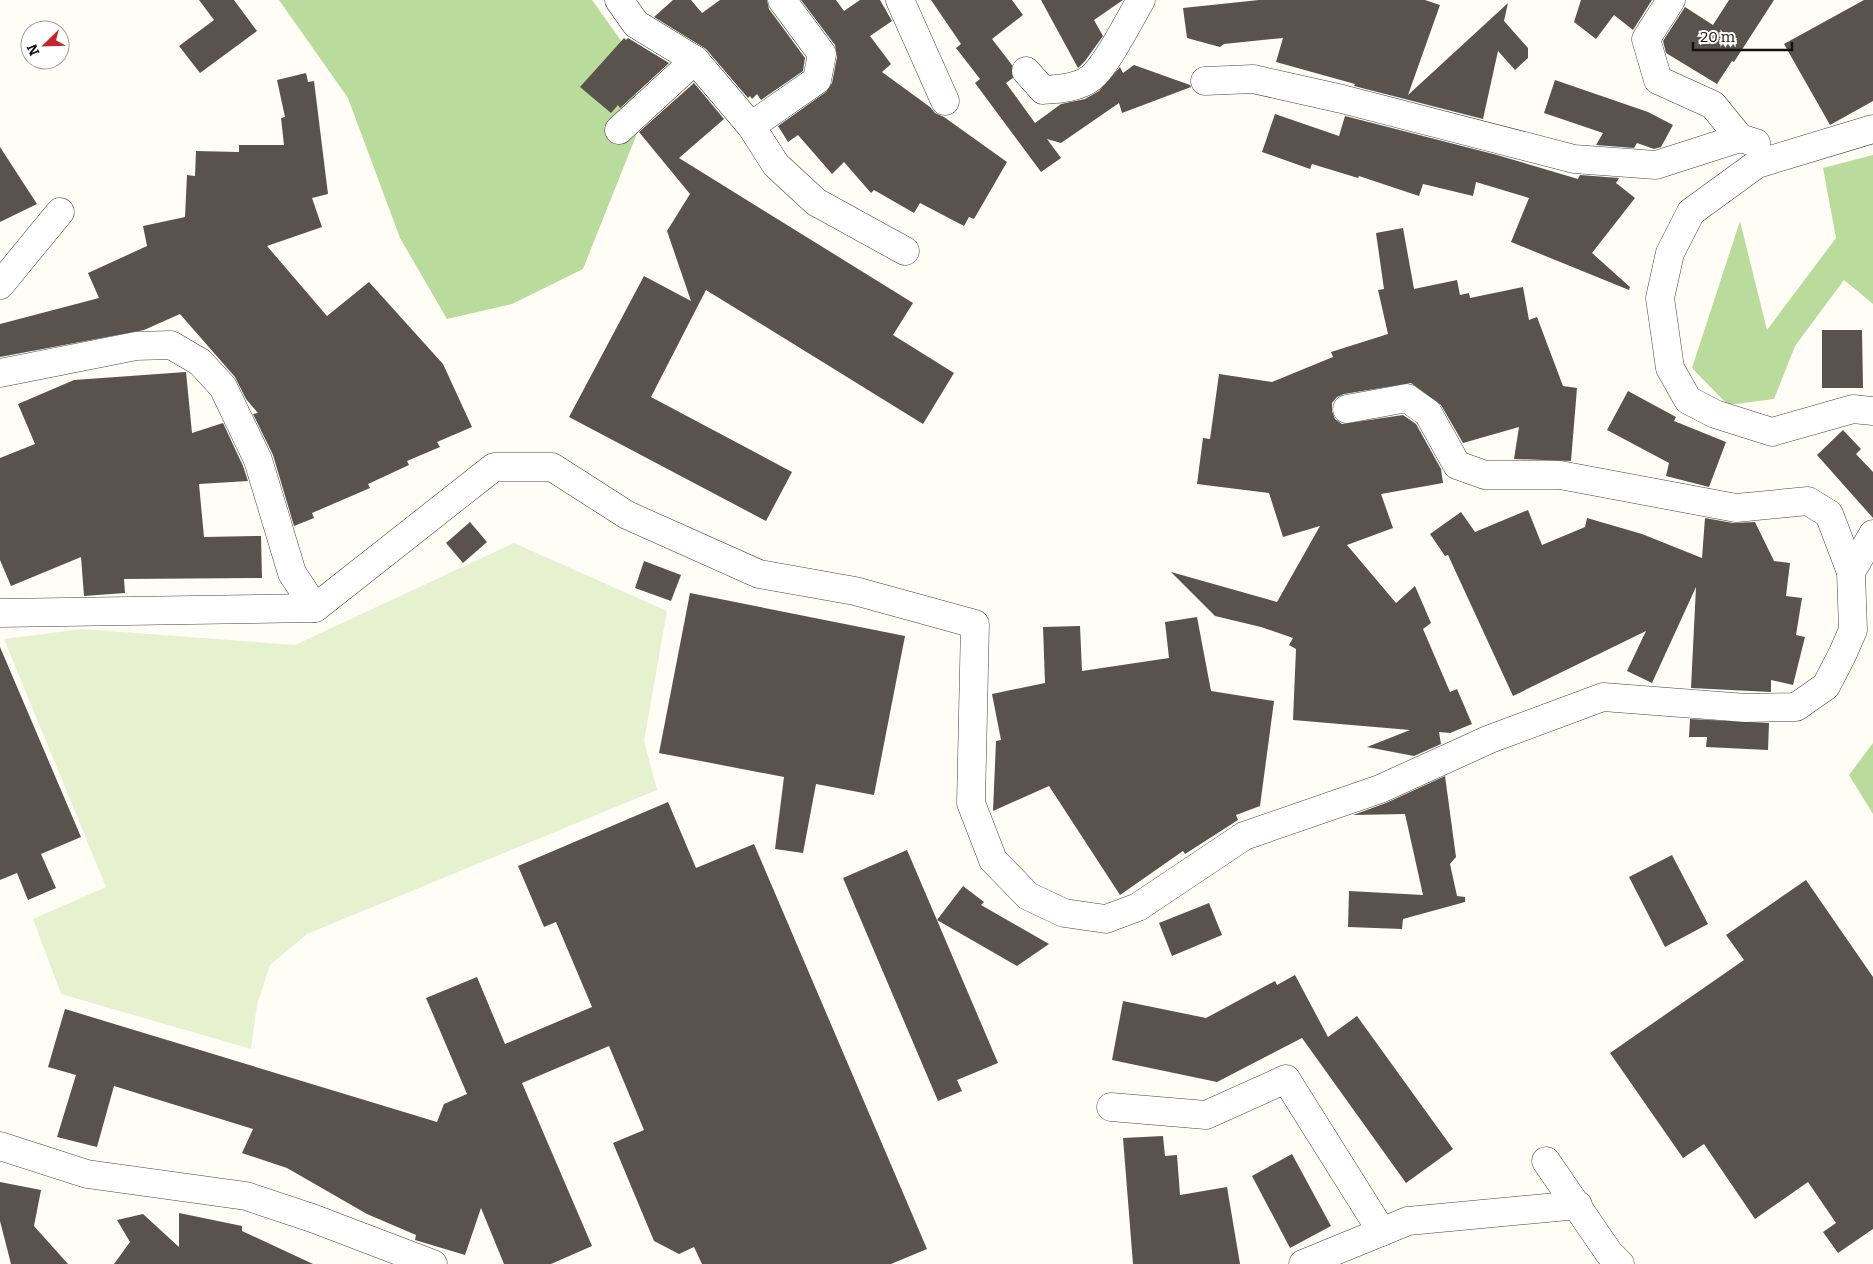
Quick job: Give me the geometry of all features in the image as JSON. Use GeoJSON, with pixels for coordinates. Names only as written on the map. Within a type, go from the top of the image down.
{"type":"FeatureCollection","features":[{"type":"Feature","properties":{"kind":"street"},"geometry":{"type":"LineString","coordinates":[[619,0],[636,24],[695,60],[751,126],[776,165],[816,202],[905,251]]}},
{"type":"Feature","properties":{"kind":"street"},"geometry":{"type":"LineString","coordinates":[[751,126],[817,80],[822,54],[782,0]]}},
{"type":"Feature","properties":{"kind":"street"},"geometry":{"type":"LineString","coordinates":[[900,0],[945,101]]}},
{"type":"Feature","properties":{"kind":"street"},"geometry":{"type":"LineString","coordinates":[[1026,70],[1043,90],[1076,86],[1091,78],[1103,63],[1140,0]]}},
{"type":"Feature","properties":{"kind":"street"},"geometry":{"type":"LineString","coordinates":[[1671,0],[1646,39],[1658,80],[1714,104],[1740,138],[1791,154]]}},
{"type":"Feature","properties":{"kind":"street"},"geometry":{"type":"LineString","coordinates":[[619,130],[695,60]]}},
{"type":"Feature","properties":{"kind":"street"},"geometry":{"type":"LineString","coordinates":[[1205,81],[1253,79],[1342,99],[1574,159],[1656,165],[1740,138]]}},
{"type":"Feature","properties":{"kind":"street"},"geometry":{"type":"LineString","coordinates":[[1873,129],[1757,164],[1691,212],[1670,253],[1660,298],[1670,368],[1688,400],[1715,414],[1772,432],[1853,409],[1873,411]]}},
{"type":"Feature","properties":{"kind":"street"},"geometry":{"type":"LineString","coordinates":[[0,284],[60,212]]}},
{"type":"Feature","properties":{"kind":"street"},"geometry":{"type":"LineString","coordinates":[[0,373],[136,346],[171,345],[200,362],[223,387],[258,460],[292,572],[315,608]]}},
{"type":"Feature","properties":{"kind":"street"},"geometry":{"type":"LineString","coordinates":[[0,613],[315,608],[494,467],[552,467],[627,515],[759,574],[855,591],[974,624],[972,802],[993,860],[1028,896],[1064,913],[1106,919],[1138,907],[1244,836],[1380,789],[1490,739],[1603,697],[1746,708],[1796,707],[1826,686],[1853,630],[1851,572],[1830,514],[1808,502],[1736,508],[1560,474],[1485,475],[1457,465],[1428,413],[1407,398],[1346,409]]}},
{"type":"Feature","properties":{"kind":"street"},"geometry":{"type":"LineString","coordinates":[[1851,572],[1873,534]]}},
{"type":"Feature","properties":{"kind":"street"},"geometry":{"type":"LineString","coordinates":[[1111,1107],[1206,1115],[1286,1079],[1382,1232]]}},
{"type":"Feature","properties":{"kind":"street"},"geometry":{"type":"LineString","coordinates":[[4,1148],[87,1174],[246,1196],[312,1218],[432,1264]]}},
{"type":"Feature","properties":{"kind":"street"},"geometry":{"type":"LineString","coordinates":[[1546,1161],[1578,1205],[1609,1253],[1620,1264]]}},
{"type":"Feature","properties":{"kind":"street"},"geometry":{"type":"LineString","coordinates":[[1303,1264],[1408,1221],[1578,1205]]}},
{"type":"Feature","properties":{"kind":"green space"},"geometry":{"type":"Polygon","coordinates":[[[279,0],[592,0],[634,59],[638,131],[583,269],[512,304],[447,319],[400,238],[348,98],[279,0]]]}},
{"type":"Feature","properties":{"kind":"green space"},"geometry":{"type":"Polygon","coordinates":[[[1873,155],[1873,304],[1844,280],[1795,346],[1774,399],[1728,405],[1692,368],[1740,221],[1767,330],[1836,238],[1823,168],[1873,155]]]}},
{"type":"Feature","properties":{"kind":"green space"},"geometry":{"type":"Polygon","coordinates":[[[514,543],[667,611],[644,741],[657,790],[307,934],[270,965],[257,1005],[251,1049],[61,994],[33,919],[106,887],[4,639],[83,629],[295,645],[514,543]]]}},
{"type":"Feature","properties":{"kind":"green space"},"geometry":{"type":"Polygon","coordinates":[[[1873,743],[1873,814],[1849,775],[1873,743]]]}},
{"type":"Feature","properties":{"kind":"building"},"geometry":{"type":"Polygon","coordinates":[[[199,0],[234,0],[257,31],[200,73],[179,46],[214,20],[199,0]]]}},
{"type":"Feature","properties":{"kind":"building"},"geometry":{"type":"Polygon","coordinates":[[[673,0],[691,0],[702,13],[720,0],[767,0],[769,9],[805,58],[803,71],[761,100],[757,94],[752,99],[750,96],[748,98],[706,49],[654,17],[673,0]]]}},
{"type":"Feature","properties":{"kind":"building"},"geometry":{"type":"Polygon","coordinates":[[[801,0],[836,0],[844,11],[860,0],[880,0],[892,21],[870,36],[891,64],[882,72],[930,107],[935,113],[944,117],[1007,162],[974,219],[969,217],[964,226],[920,203],[914,213],[874,190],[871,193],[844,162],[832,174],[798,135],[788,142],[778,126],[826,92],[832,83],[837,57],[835,45],[801,0]]]}},
{"type":"Feature","properties":{"kind":"building"},"geometry":{"type":"Polygon","coordinates":[[[931,0],[1012,0],[1023,15],[992,39],[1012,65],[1013,78],[1006,83],[1035,123],[1061,104],[1085,99],[1099,91],[1120,67],[1123,73],[1134,65],[1190,85],[1191,87],[1122,113],[1119,103],[1061,143],[1047,139],[1061,158],[1041,172],[975,83],[980,79],[956,48],[961,44],[931,0]]]}},
{"type":"Feature","properties":{"kind":"building"},"geometry":{"type":"Polygon","coordinates":[[[1041,0],[1123,0],[1094,20],[1103,36],[1078,68],[1041,0]]]}},
{"type":"Feature","properties":{"kind":"building"},"geometry":{"type":"Polygon","coordinates":[[[1259,0],[1425,0],[1440,5],[1408,95],[1508,3],[1504,21],[1528,48],[1528,58],[1515,70],[1498,51],[1483,119],[1354,86],[1355,84],[1276,62],[1283,38],[1224,44],[1220,47],[1187,38],[1183,8],[1259,0]]]}},
{"type":"Feature","properties":{"kind":"building"},"geometry":{"type":"Polygon","coordinates":[[[1581,0],[1652,0],[1633,30],[1614,15],[1596,39],[1574,22],[1581,0]]]}},
{"type":"Feature","properties":{"kind":"building"},"geometry":{"type":"Polygon","coordinates":[[[1729,0],[1774,0],[1734,62],[1732,61],[1717,84],[1666,53],[1663,41],[1685,7],[1713,25],[1729,0]]]}},
{"type":"Feature","properties":{"kind":"building"},"geometry":{"type":"Polygon","coordinates":[[[1864,0],[1873,0],[1873,101],[1830,125],[1784,44],[1864,0]]]}},
{"type":"Feature","properties":{"kind":"building"},"geometry":{"type":"Polygon","coordinates":[[[624,38],[626,40],[628,38],[669,63],[620,108],[618,105],[611,113],[580,87],[624,38]]]}},
{"type":"Feature","properties":{"kind":"building"},"geometry":{"type":"Polygon","coordinates":[[[306,73],[308,82],[314,81],[328,194],[312,198],[322,227],[267,246],[327,316],[369,282],[443,364],[472,427],[437,442],[440,447],[407,461],[409,465],[368,484],[370,488],[312,513],[314,518],[294,526],[273,455],[253,414],[258,413],[246,399],[235,377],[180,314],[144,330],[0,357],[0,324],[99,298],[88,273],[147,246],[143,226],[185,217],[187,175],[195,176],[196,151],[239,152],[239,145],[284,145],[281,118],[285,117],[277,80],[306,73]]]}},
{"type":"Feature","properties":{"kind":"building"},"geometry":{"type":"Polygon","coordinates":[[[1555,80],[1648,112],[1673,125],[1661,147],[1654,149],[1637,143],[1634,148],[1596,145],[1603,133],[1544,113],[1555,80]]]}},
{"type":"Feature","properties":{"kind":"building"},"geometry":{"type":"Polygon","coordinates":[[[694,83],[724,119],[679,158],[913,303],[893,335],[954,373],[923,424],[706,290],[651,397],[792,472],[766,521],[569,417],[644,276],[691,301],[667,231],[690,194],[639,132],[694,83]]]}},
{"type":"Feature","properties":{"kind":"building"},"geometry":{"type":"Polygon","coordinates":[[[1275,114],[1339,136],[1345,116],[1497,155],[1578,179],[1580,175],[1619,178],[1616,183],[1635,198],[1592,253],[1630,287],[1629,290],[1511,242],[1529,198],[1476,182],[1473,196],[1423,184],[1419,196],[1359,176],[1358,178],[1312,164],[1310,169],[1262,152],[1275,114]]]}},
{"type":"Feature","properties":{"kind":"building"},"geometry":{"type":"Polygon","coordinates":[[[0,147],[37,204],[0,222],[0,147]]]}},
{"type":"Feature","properties":{"kind":"building"},"geometry":{"type":"Polygon","coordinates":[[[1403,228],[1414,289],[1457,280],[1460,295],[1469,293],[1470,298],[1523,287],[1529,320],[1537,317],[1563,386],[1577,388],[1571,461],[1514,459],[1519,427],[1463,443],[1441,405],[1411,383],[1344,394],[1337,397],[1332,403],[1335,419],[1342,424],[1403,415],[1416,424],[1441,469],[1443,483],[1381,494],[1393,528],[1347,545],[1396,603],[1415,586],[1431,623],[1423,629],[1450,692],[1457,689],[1472,724],[1450,733],[1439,732],[1441,744],[1414,756],[1367,747],[1410,730],[1293,720],[1296,649],[1289,645],[1293,638],[1261,627],[1215,616],[1171,572],[1277,602],[1320,526],[1283,537],[1269,493],[1197,484],[1203,438],[1210,439],[1219,374],[1272,382],[1333,357],[1331,352],[1388,334],[1378,290],[1384,289],[1376,233],[1403,228]]]}},
{"type":"Feature","properties":{"kind":"building"},"geometry":{"type":"Polygon","coordinates":[[[1822,330],[1862,330],[1863,388],[1822,388],[1822,330]]]}},
{"type":"Feature","properties":{"kind":"building"},"geometry":{"type":"Polygon","coordinates":[[[186,372],[192,433],[223,423],[248,481],[199,484],[204,537],[261,536],[262,578],[124,579],[125,593],[84,596],[81,557],[11,586],[0,560],[0,458],[35,444],[18,404],[74,380],[186,372]]]}},
{"type":"Feature","properties":{"kind":"building"},"geometry":{"type":"Polygon","coordinates":[[[1628,391],[1676,417],[1674,421],[1726,442],[1709,487],[1666,476],[1669,463],[1607,430],[1628,391]]]}},
{"type":"Feature","properties":{"kind":"building"},"geometry":{"type":"Polygon","coordinates":[[[1843,430],[1861,449],[1856,454],[1873,472],[1873,518],[1817,455],[1843,430]]]}},
{"type":"Feature","properties":{"kind":"building"},"geometry":{"type":"Polygon","coordinates":[[[1528,510],[1542,545],[1585,527],[1587,518],[1642,534],[1702,558],[1705,518],[1733,523],[1755,522],[1774,561],[1790,563],[1786,596],[1802,598],[1796,635],[1805,637],[1793,685],[1771,680],[1771,692],[1691,688],[1696,587],[1652,683],[1627,671],[1646,631],[1513,696],[1448,555],[1445,556],[1430,534],[1461,512],[1475,532],[1528,510]]]}},
{"type":"Feature","properties":{"kind":"building"},"geometry":{"type":"Polygon","coordinates":[[[470,522],[487,542],[463,563],[446,543],[470,522]]]}},
{"type":"Feature","properties":{"kind":"building"},"geometry":{"type":"Polygon","coordinates":[[[644,561],[681,575],[671,601],[635,588],[644,561]]]}},
{"type":"Feature","properties":{"kind":"building"},"geometry":{"type":"Polygon","coordinates":[[[690,593],[905,636],[874,795],[816,784],[803,853],[775,849],[784,777],[659,753],[690,593]]]}},
{"type":"Feature","properties":{"kind":"building"},"geometry":{"type":"Polygon","coordinates":[[[1197,617],[1211,691],[1274,701],[1260,806],[1236,815],[1238,820],[1185,854],[1183,851],[1120,895],[1049,786],[993,811],[996,741],[1001,740],[992,694],[1045,683],[1043,627],[1080,626],[1082,671],[1169,658],[1165,622],[1197,617]]]}},
{"type":"Feature","properties":{"kind":"building"},"geometry":{"type":"Polygon","coordinates":[[[0,647],[81,837],[41,854],[56,888],[28,900],[17,873],[0,880],[0,647]]]}},
{"type":"Feature","properties":{"kind":"building"},"geometry":{"type":"Polygon","coordinates":[[[1690,719],[1769,723],[1768,750],[1706,747],[1707,737],[1689,737],[1690,719]]]}},
{"type":"Feature","properties":{"kind":"building"},"geometry":{"type":"Polygon","coordinates":[[[1445,776],[1456,857],[1450,864],[1457,896],[1465,897],[1465,902],[1403,919],[1402,929],[1348,927],[1349,891],[1423,895],[1405,814],[1353,815],[1386,803],[1445,776]]]}},
{"type":"Feature","properties":{"kind":"building"},"geometry":{"type":"Polygon","coordinates":[[[668,802],[696,868],[754,844],[927,1249],[891,1264],[702,1264],[694,1247],[679,1254],[654,1241],[613,1143],[644,1130],[609,1046],[522,1083],[592,1246],[551,1264],[504,1264],[481,1208],[465,1255],[415,1240],[416,1235],[367,1214],[287,1168],[242,1153],[253,1129],[114,1086],[97,1147],[57,1137],[76,1075],[48,1067],[65,1009],[437,1122],[444,1104],[467,1094],[426,998],[477,977],[505,1044],[592,1007],[556,922],[544,927],[518,866],[668,802]]]}},
{"type":"Feature","properties":{"kind":"building"},"geometry":{"type":"Polygon","coordinates":[[[907,850],[998,1063],[957,1080],[962,1091],[938,1101],[843,878],[907,850]]]}},
{"type":"Feature","properties":{"kind":"building"},"geometry":{"type":"Polygon","coordinates":[[[1672,855],[1708,924],[1665,947],[1629,877],[1672,855]]]}},
{"type":"Feature","properties":{"kind":"building"},"geometry":{"type":"Polygon","coordinates":[[[1806,880],[1873,977],[1873,1229],[1838,1253],[1823,1232],[1836,1223],[1808,1182],[1755,1219],[1704,1144],[1683,1158],[1610,1053],[1744,960],[1726,935],[1806,880]]]}},
{"type":"Feature","properties":{"kind":"building"},"geometry":{"type":"Polygon","coordinates":[[[963,886],[984,902],[981,905],[1049,944],[1017,966],[937,920],[963,886]]]}},
{"type":"Feature","properties":{"kind":"building"},"geometry":{"type":"Polygon","coordinates":[[[1209,903],[1222,935],[1172,956],[1159,923],[1209,903]]]}},
{"type":"Feature","properties":{"kind":"building"},"geometry":{"type":"Polygon","coordinates":[[[1295,975],[1328,1037],[1357,1016],[1453,1149],[1406,1183],[1302,1038],[1217,1082],[1112,1060],[1123,1001],[1206,1018],[1275,981],[1277,985],[1295,975]]]}},
{"type":"Feature","properties":{"kind":"building"},"geometry":{"type":"Polygon","coordinates":[[[1163,1136],[1165,1156],[1177,1155],[1180,1195],[1227,1187],[1240,1264],[1133,1264],[1123,1138],[1163,1136]]]}},
{"type":"Feature","properties":{"kind":"building"},"geometry":{"type":"Polygon","coordinates":[[[1292,1154],[1331,1226],[1290,1248],[1252,1176],[1292,1154]]]}},
{"type":"Feature","properties":{"kind":"building"},"geometry":{"type":"Polygon","coordinates":[[[0,1182],[41,1190],[34,1226],[68,1264],[11,1264],[0,1221],[0,1182]]]}},
{"type":"Feature","properties":{"kind":"building"},"geometry":{"type":"Polygon","coordinates":[[[179,1213],[242,1226],[242,1231],[313,1264],[114,1264],[130,1242],[117,1220],[143,1214],[179,1247],[179,1213]]]}}]}
